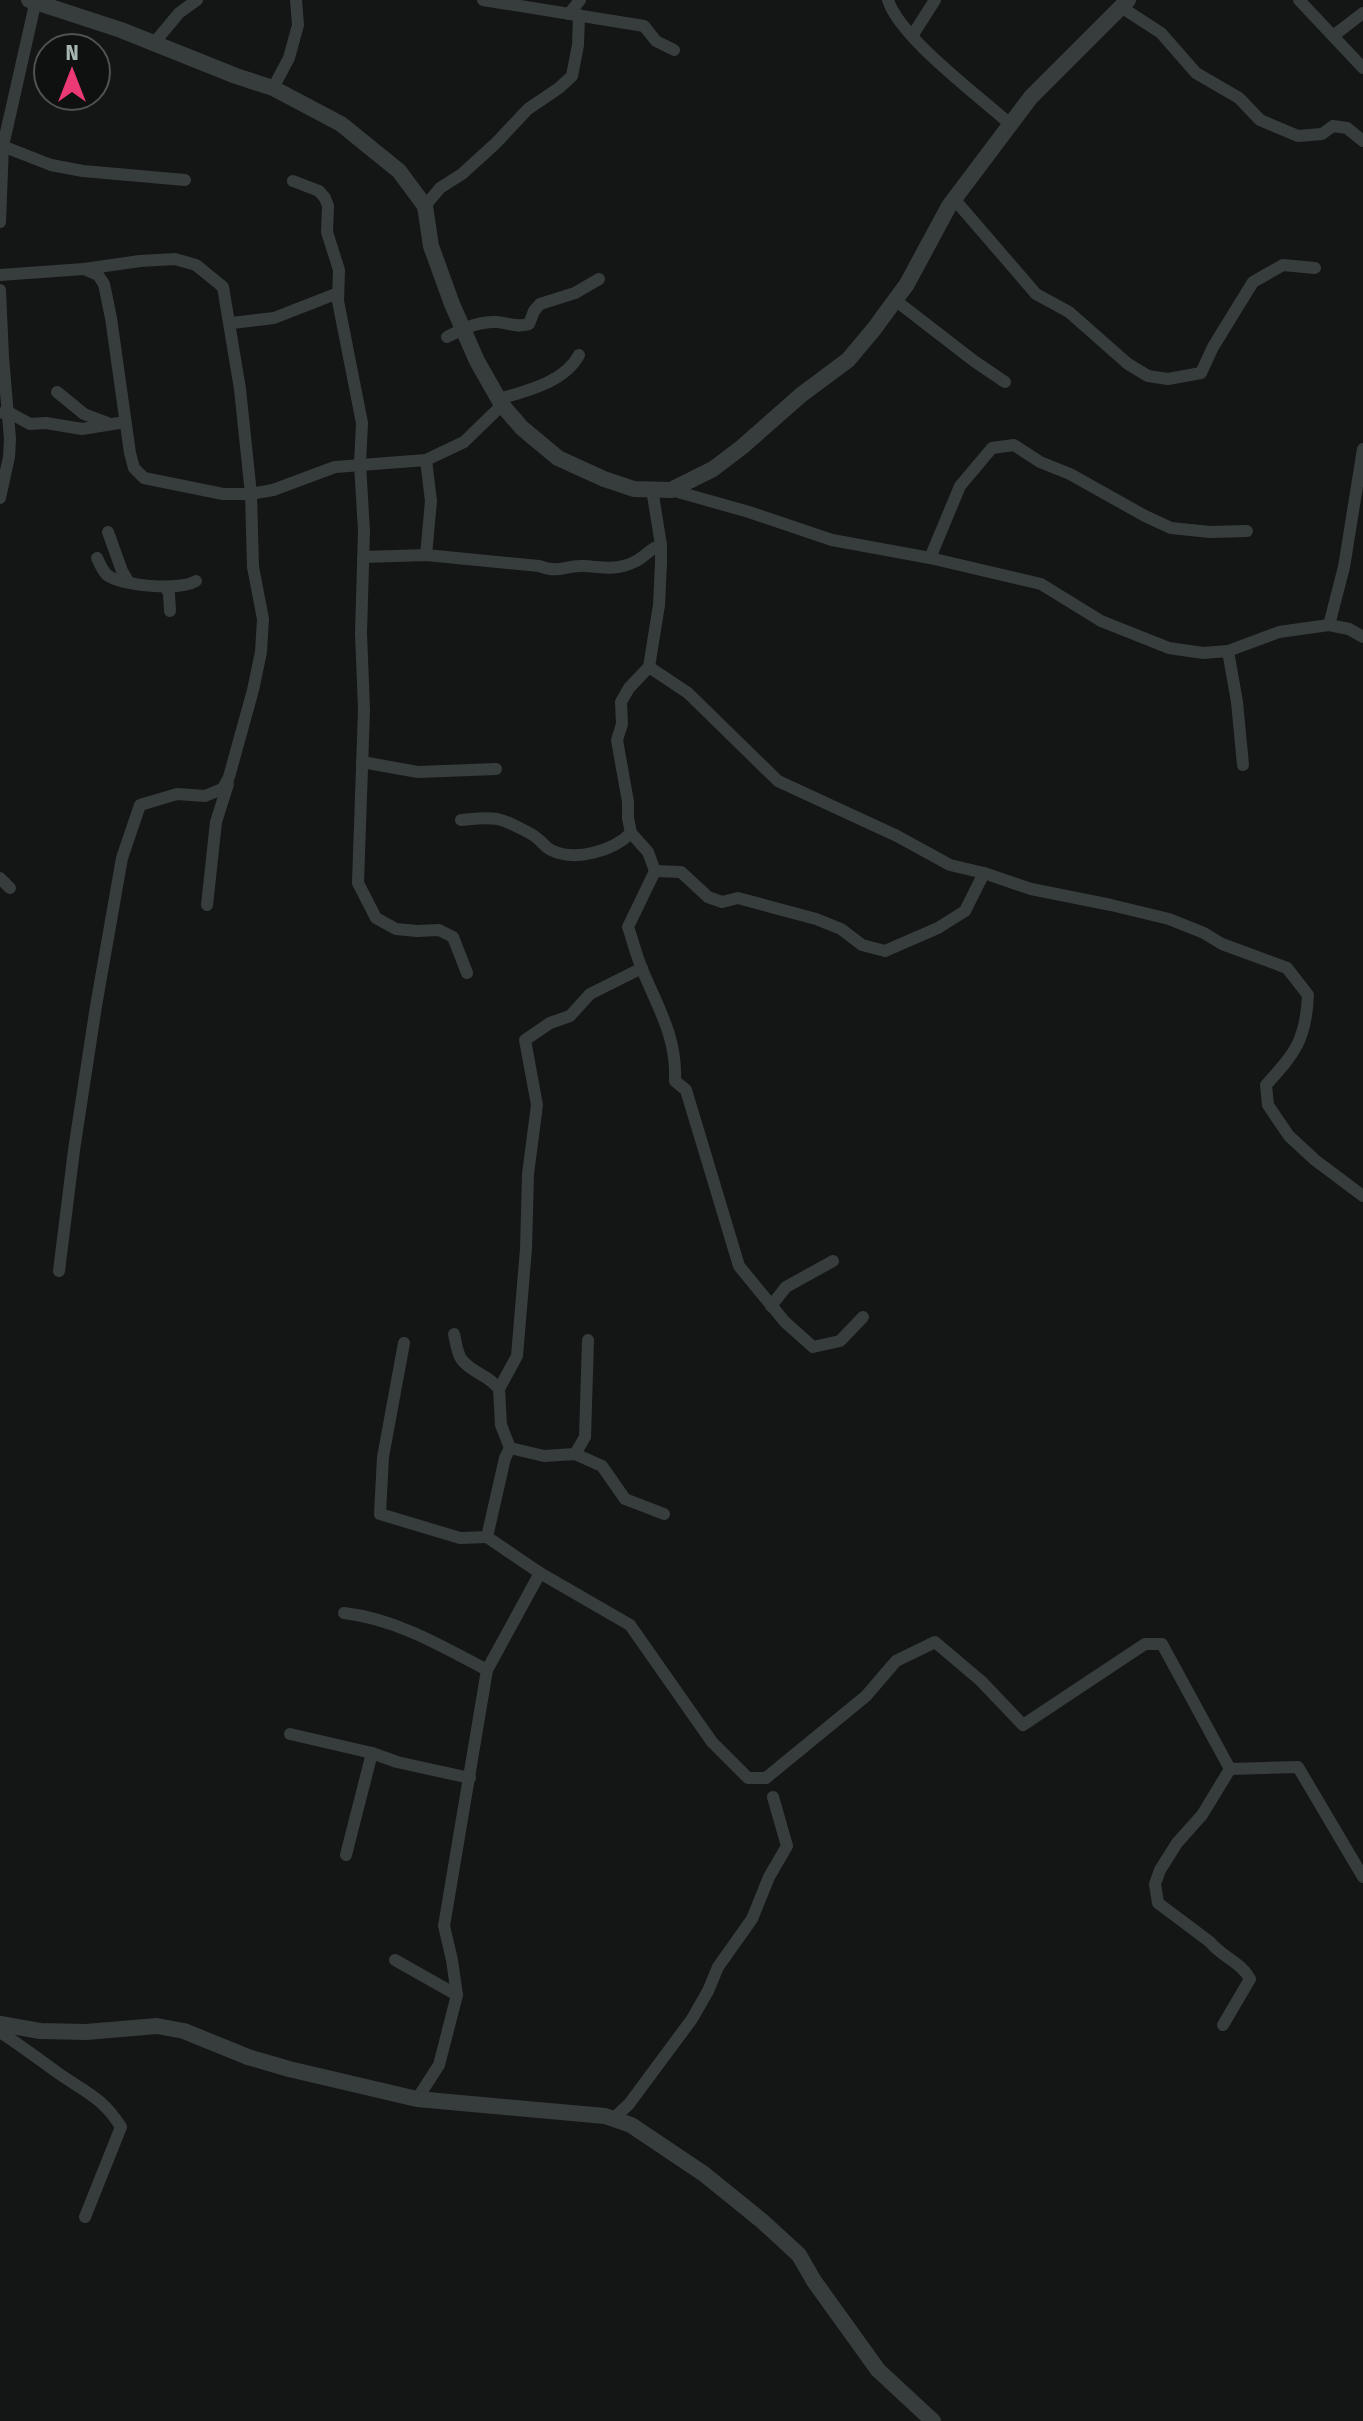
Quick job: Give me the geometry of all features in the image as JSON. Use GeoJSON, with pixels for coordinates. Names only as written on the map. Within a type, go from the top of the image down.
{"type":"FeatureCollection","features":[{"type":"Feature","properties":{"kind":"street"},"geometry":{"type":"LineString","coordinates":[[154,43],[179,13],[197,0]]}},
{"type":"Feature","properties":{"kind":"street"},"geometry":{"type":"LineString","coordinates":[[273,88],[289,58],[298,25],[296,0]]}},
{"type":"Feature","properties":{"kind":"street"},"geometry":{"type":"LineString","coordinates":[[483,0],[644,26],[656,41],[674,50]]}},
{"type":"Feature","properties":{"kind":"street"},"geometry":{"type":"LineString","coordinates":[[425,206],[440,188],[462,174],[528,109],[572,76],[578,45],[574,14],[580,0]]}},
{"type":"Feature","properties":{"kind":"street"},"geometry":{"type":"LineString","coordinates":[[888,0],[892,14],[912,36],[1011,125]]}},
{"type":"Feature","properties":{"kind":"street"},"geometry":{"type":"LineString","coordinates":[[912,36],[935,0]]}},
{"type":"Feature","properties":{"kind":"street"},"geometry":{"type":"LineString","coordinates":[[1299,0],[1363,68]]}},
{"type":"Feature","properties":{"kind":"street"},"geometry":{"type":"LineString","coordinates":[[0,222],[2,145],[33,1],[121,30],[273,88],[341,124],[399,171],[425,206],[431,246],[477,361],[501,402],[522,428],[558,458],[634,489],[671,490],[832,540],[930,558],[1041,584],[1101,621],[1169,648],[1203,653],[1228,651],[1279,632],[1329,625],[1349,629],[1363,637]]}},
{"type":"Feature","properties":{"kind":"street"},"geometry":{"type":"LineString","coordinates":[[671,490],[713,469],[848,360],[907,284],[955,200],[1031,97],[1124,3],[1161,33],[1196,73],[1239,98],[1260,120],[1298,136],[1322,134],[1333,126],[1347,128],[1363,141]]}},
{"type":"Feature","properties":{"kind":"street"},"geometry":{"type":"LineString","coordinates":[[1333,36],[1363,13]]}},
{"type":"Feature","properties":{"kind":"street"},"geometry":{"type":"LineString","coordinates":[[2,145],[51,165],[83,171],[185,180]]}},
{"type":"Feature","properties":{"kind":"street"},"geometry":{"type":"LineString","coordinates":[[293,181],[319,191],[328,206],[327,232],[339,270],[338,293],[362,423],[360,464],[364,531],[361,633],[364,710],[358,883],[376,918],[396,929],[439,930],[453,937],[467,973]]}},
{"type":"Feature","properties":{"kind":"street"},"geometry":{"type":"LineString","coordinates":[[955,200],[1036,294],[1069,312],[1128,364],[1148,376],[1168,379],[1201,373],[1213,347],[1253,282],[1283,265],[1315,268]]}},
{"type":"Feature","properties":{"kind":"street"},"geometry":{"type":"LineString","coordinates":[[0,275],[175,259],[196,265],[223,287],[240,389],[251,494],[253,567],[263,619],[261,652],[227,793],[216,822],[207,905]]}},
{"type":"Feature","properties":{"kind":"street"},"geometry":{"type":"LineString","coordinates":[[84,269],[98,275],[104,284],[134,468],[144,478],[223,494],[273,490],[335,467],[426,460],[464,442],[501,402],[567,372],[579,355]]}},
{"type":"Feature","properties":{"kind":"street"},"geometry":{"type":"LineString","coordinates":[[447,337],[487,322],[521,327],[529,324],[540,304],[575,293],[599,279]]}},
{"type":"Feature","properties":{"kind":"street"},"geometry":{"type":"LineString","coordinates":[[0,290],[4,413],[10,439],[0,498]]}},
{"type":"Feature","properties":{"kind":"street"},"geometry":{"type":"LineString","coordinates":[[232,323],[274,318],[338,293]]}},
{"type":"Feature","properties":{"kind":"street"},"geometry":{"type":"LineString","coordinates":[[895,300],[1005,382]]}},
{"type":"Feature","properties":{"kind":"street"},"geometry":{"type":"LineString","coordinates":[[57,392],[84,414],[108,423]]}},
{"type":"Feature","properties":{"kind":"street"},"geometry":{"type":"LineString","coordinates":[[4,413],[30,424],[46,423],[82,429],[125,422]]}},
{"type":"Feature","properties":{"kind":"street"},"geometry":{"type":"LineString","coordinates":[[930,558],[960,486],[992,448],[1014,445],[1040,462],[1070,474],[1171,528],[1210,532],[1247,531]]}},
{"type":"Feature","properties":{"kind":"street"},"geometry":{"type":"LineString","coordinates":[[1329,625],[1344,567],[1363,449]]}},
{"type":"Feature","properties":{"kind":"street"},"geometry":{"type":"LineString","coordinates":[[426,460],[431,501],[426,555]]}},
{"type":"Feature","properties":{"kind":"street"},"geometry":{"type":"LineString","coordinates":[[652,489],[661,545],[659,605],[649,667],[629,688],[621,702],[622,724],[617,740],[631,833],[648,852],[655,871],[628,927],[670,1035],[676,1062],[675,1081],[686,1090],[739,1266],[771,1306],[813,1347],[840,1341],[863,1317]]}},
{"type":"Feature","properties":{"kind":"street"},"geometry":{"type":"LineString","coordinates":[[108,532],[128,581]]}},
{"type":"Feature","properties":{"kind":"street"},"geometry":{"type":"LineString","coordinates":[[363,557],[426,555],[539,566],[553,571],[580,565],[603,569],[620,568],[639,561],[656,545],[661,545]]}},
{"type":"Feature","properties":{"kind":"street"},"geometry":{"type":"LineString","coordinates":[[97,558],[109,576],[128,581],[166,587],[196,581]]}},
{"type":"Feature","properties":{"kind":"street"},"geometry":{"type":"LineString","coordinates":[[166,587],[170,611]]}},
{"type":"Feature","properties":{"kind":"street"},"geometry":{"type":"LineString","coordinates":[[1228,651],[1243,765]]}},
{"type":"Feature","properties":{"kind":"street"},"geometry":{"type":"LineString","coordinates":[[649,667],[688,693],[778,781],[897,836],[950,865],[1031,889],[1169,919],[1222,944],[1287,968],[1308,995],[1307,1018],[1298,1048],[1266,1085],[1268,1105],[1289,1136],[1363,1196]]}},
{"type":"Feature","properties":{"kind":"street"},"geometry":{"type":"LineString","coordinates":[[362,762],[418,772],[496,769]]}},
{"type":"Feature","properties":{"kind":"street"},"geometry":{"type":"LineString","coordinates":[[59,1271],[96,1006],[122,858],[134,820],[140,805],[177,794],[205,796],[222,789],[221,792],[229,777]]}},
{"type":"Feature","properties":{"kind":"street"},"geometry":{"type":"LineString","coordinates":[[461,820],[502,819],[536,836],[546,848],[587,855],[622,842],[631,833]]}},
{"type":"Feature","properties":{"kind":"street"},"geometry":{"type":"LineString","coordinates":[[655,871],[681,872],[708,897],[722,902],[738,898],[816,919],[841,929],[862,945],[885,951],[938,928],[965,911],[984,873]]}},
{"type":"Feature","properties":{"kind":"street"},"geometry":{"type":"LineString","coordinates":[[0,878],[10,888]]}},
{"type":"Feature","properties":{"kind":"street"},"geometry":{"type":"LineString","coordinates":[[499,1389],[517,1356],[526,1249],[528,1174],[537,1105],[525,1040],[550,1023],[570,1016],[590,994],[642,968]]}},
{"type":"Feature","properties":{"kind":"street"},"geometry":{"type":"LineString","coordinates":[[771,1306],[786,1287],[833,1261]]}},
{"type":"Feature","properties":{"kind":"street"},"geometry":{"type":"LineString","coordinates":[[454,1334],[461,1359],[493,1380],[499,1389],[501,1425],[510,1448],[487,1537]]}},
{"type":"Feature","properties":{"kind":"street"},"geometry":{"type":"LineString","coordinates":[[575,1454],[585,1437],[588,1340]]}},
{"type":"Feature","properties":{"kind":"street"},"geometry":{"type":"LineString","coordinates":[[404,1343],[383,1457],[380,1514],[460,1538],[487,1537],[540,1573],[630,1625],[712,1742],[748,1778],[766,1778],[866,1696],[896,1661],[935,1642],[981,1681],[1023,1725],[1145,1644],[1162,1644],[1230,1769]]}},
{"type":"Feature","properties":{"kind":"street"},"geometry":{"type":"LineString","coordinates":[[510,1448],[544,1456],[575,1454],[602,1466],[625,1499],[664,1514]]}},
{"type":"Feature","properties":{"kind":"street"},"geometry":{"type":"LineString","coordinates":[[417,2099],[439,2065],[457,1995],[444,1926],[487,1670],[540,1573]]}},
{"type":"Feature","properties":{"kind":"street"},"geometry":{"type":"LineString","coordinates":[[344,1613],[373,1617],[442,1646],[487,1670]]}},
{"type":"Feature","properties":{"kind":"street"},"geometry":{"type":"LineString","coordinates":[[290,1734],[470,1778]]}},
{"type":"Feature","properties":{"kind":"street"},"geometry":{"type":"LineString","coordinates":[[346,1855],[372,1753]]}},
{"type":"Feature","properties":{"kind":"street"},"geometry":{"type":"LineString","coordinates":[[1230,1769],[1298,1767],[1363,1877]]}},
{"type":"Feature","properties":{"kind":"street"},"geometry":{"type":"LineString","coordinates":[[1223,2025],[1250,1979],[1245,1970],[1158,1903],[1155,1884],[1177,1843],[1202,1815],[1230,1769]]}},
{"type":"Feature","properties":{"kind":"street"},"geometry":{"type":"LineString","coordinates":[[613,2119],[629,2104],[692,2019],[718,1967],[752,1919],[769,1877],[787,1846],[773,1797]]}},
{"type":"Feature","properties":{"kind":"street"},"geometry":{"type":"LineString","coordinates":[[395,1960],[457,1995]]}},
{"type":"Feature","properties":{"kind":"street"},"geometry":{"type":"LineString","coordinates":[[0,2024],[40,2031],[86,2032],[157,2026],[184,2031],[248,2057],[289,2069],[417,2099],[605,2116],[631,2125],[704,2174],[799,2255],[878,2370],[933,2421]]}},
{"type":"Feature","properties":{"kind":"street"},"geometry":{"type":"LineString","coordinates":[[0,2032],[97,2097],[121,2127],[85,2217]]}}]}
